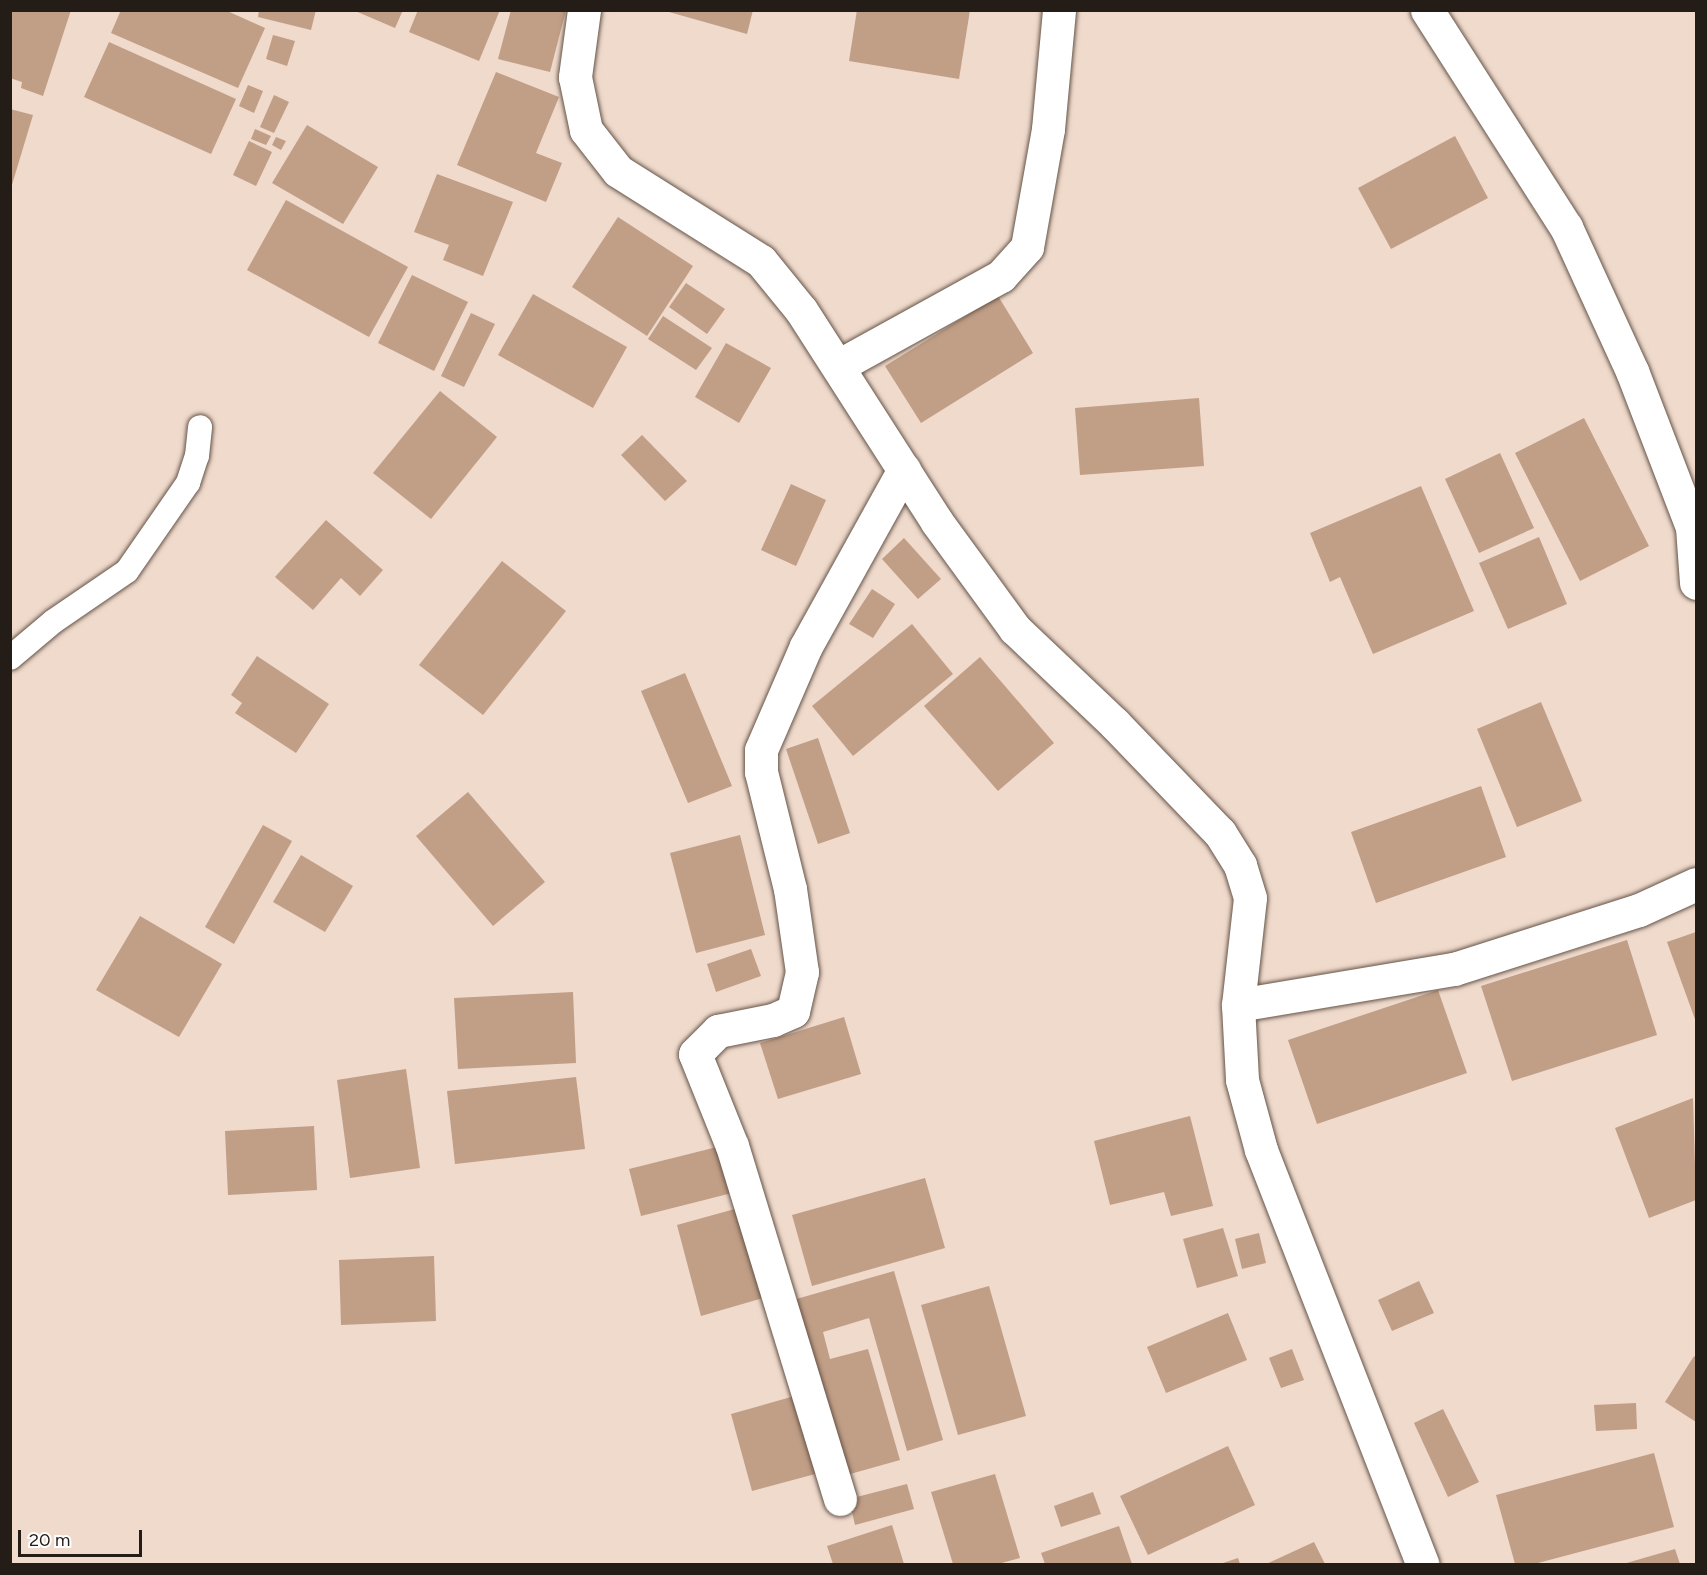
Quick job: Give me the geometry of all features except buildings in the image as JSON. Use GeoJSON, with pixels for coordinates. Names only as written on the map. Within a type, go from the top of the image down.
{"type":"FeatureCollection","features":[{"type":"Feature","properties":{"kind":"street"},"geometry":{"type":"LineString","coordinates":[[584,10],[576,77],[586,130],[618,171],[761,261],[801,310],[937,522],[1015,629],[1114,723],[1220,832],[1240,866],[1250,898],[1239,1005],[1242,1080],[1261,1150],[1422,1564]]}},
{"type":"Feature","properties":{"kind":"street"},"geometry":{"type":"LineString","coordinates":[[838,366],[1002,276],[1027,247],[1048,129],[1059,10]]}},
{"type":"Feature","properties":{"kind":"street"},"geometry":{"type":"LineString","coordinates":[[1426,10],[1566,227],[1632,371],[1692,527],[1696,583]]}},
{"type":"Feature","properties":{"kind":"street"},"geometry":{"type":"LineString","coordinates":[[840,1499],[732,1146],[696,1054],[718,1031],[772,1020],[793,1011],[802,972],[790,889],[761,772],[761,750],[806,646],[904,469]]}},
{"type":"Feature","properties":{"kind":"street"},"geometry":{"type":"LineString","coordinates":[[1239,1005],[1454,969],[1639,910],[1696,884]]}},
{"type":"Feature","properties":{"kind":"lane"},"geometry":{"type":"LineString","coordinates":[[10,658],[54,621],[127,571],[188,483],[197,456],[200,427]]}}]}
